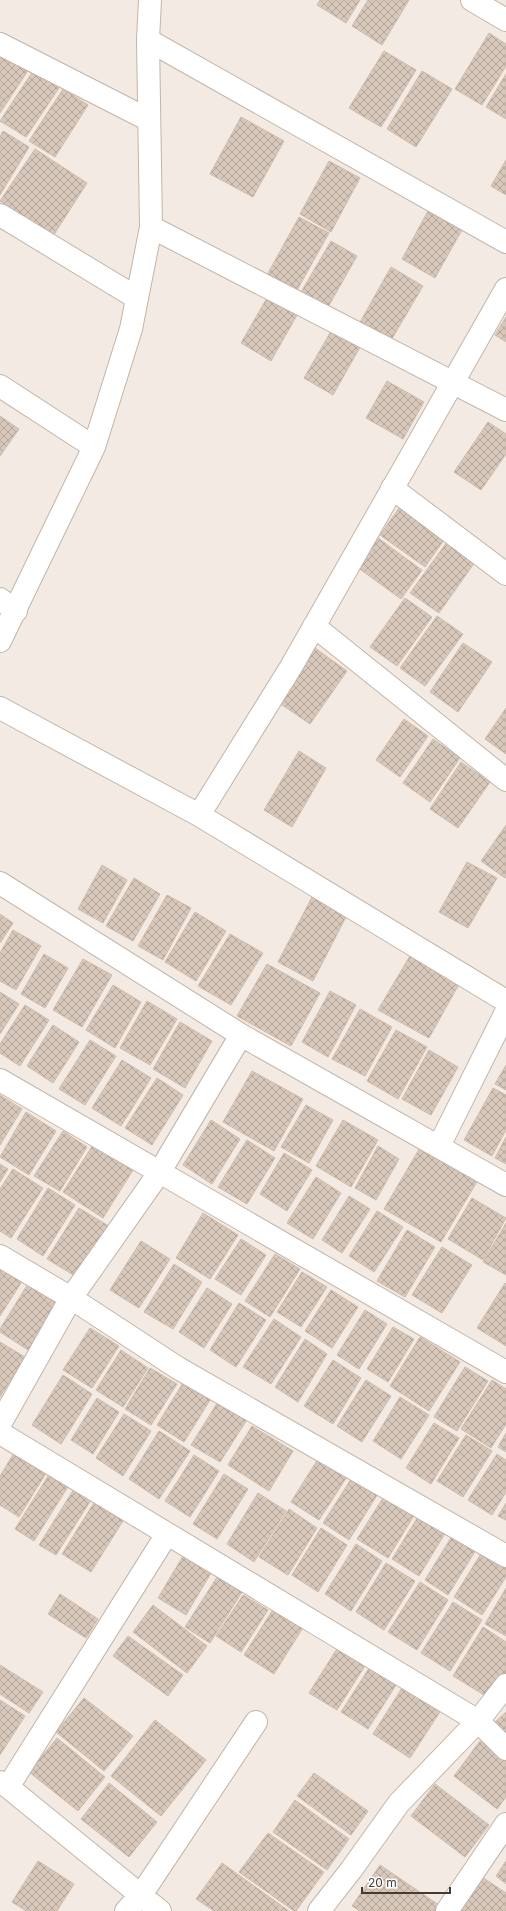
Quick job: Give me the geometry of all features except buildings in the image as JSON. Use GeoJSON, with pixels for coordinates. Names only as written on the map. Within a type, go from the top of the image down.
{"type":"FeatureCollection","features":[{"type":"Feature","properties":{"kind":"street"},"geometry":{"type":"LineString","coordinates":[[0,641],[8,605],[94,447],[130,328],[151,227],[148,40],[150,0]]}},
{"type":"Feature","properties":{"kind":"street"},"geometry":{"type":"LineString","coordinates":[[472,0],[506,20]]}},
{"type":"Feature","properties":{"kind":"street"},"geometry":{"type":"LineString","coordinates":[[148,40],[506,242]]}},
{"type":"Feature","properties":{"kind":"street"},"geometry":{"type":"LineString","coordinates":[[0,44],[150,120]]}},
{"type":"Feature","properties":{"kind":"street"},"geometry":{"type":"LineString","coordinates":[[0,215],[137,298]]}},
{"type":"Feature","properties":{"kind":"street"},"geometry":{"type":"LineString","coordinates":[[151,227],[506,410]]}},
{"type":"Feature","properties":{"kind":"street"},"geometry":{"type":"LineString","coordinates":[[199,815],[291,667],[506,290]]}},
{"type":"Feature","properties":{"kind":"street"},"geometry":{"type":"LineString","coordinates":[[0,386],[94,447]]}},
{"type":"Feature","properties":{"kind":"street"},"geometry":{"type":"LineString","coordinates":[[392,488],[506,574]]}},
{"type":"Feature","properties":{"kind":"street"},"geometry":{"type":"LineString","coordinates":[[314,626],[506,780]]}},
{"type":"Feature","properties":{"kind":"street"},"geometry":{"type":"LineString","coordinates":[[0,708],[199,815],[506,1002]]}},
{"type":"Feature","properties":{"kind":"street"},"geometry":{"type":"LineString","coordinates":[[0,883],[241,1035],[506,1185]]}},
{"type":"Feature","properties":{"kind":"street"},"geometry":{"type":"LineString","coordinates":[[439,1146],[506,1012]]}},
{"type":"Feature","properties":{"kind":"street"},"geometry":{"type":"LineString","coordinates":[[0,1424],[71,1298],[159,1173],[241,1035]]}},
{"type":"Feature","properties":{"kind":"street"},"geometry":{"type":"LineString","coordinates":[[0,1080],[506,1372]]}},
{"type":"Feature","properties":{"kind":"street"},"geometry":{"type":"LineString","coordinates":[[0,1256],[71,1298],[178,1368],[506,1556]]}},
{"type":"Feature","properties":{"kind":"street"},"geometry":{"type":"LineString","coordinates":[[0,1433],[478,1721],[506,1750]]}},
{"type":"Feature","properties":{"kind":"street"},"geometry":{"type":"LineString","coordinates":[[160,1911],[4,1784],[167,1534]]}},
{"type":"Feature","properties":{"kind":"street"},"geometry":{"type":"LineString","coordinates":[[319,1911],[351,1870],[399,1803],[478,1721],[506,1685]]}},
{"type":"Feature","properties":{"kind":"street"},"geometry":{"type":"LineString","coordinates":[[126,1911],[141,1895],[256,1722]]}},
{"type":"Feature","properties":{"kind":"street"},"geometry":{"type":"LineString","coordinates":[[446,1911],[506,1824]]}}]}
